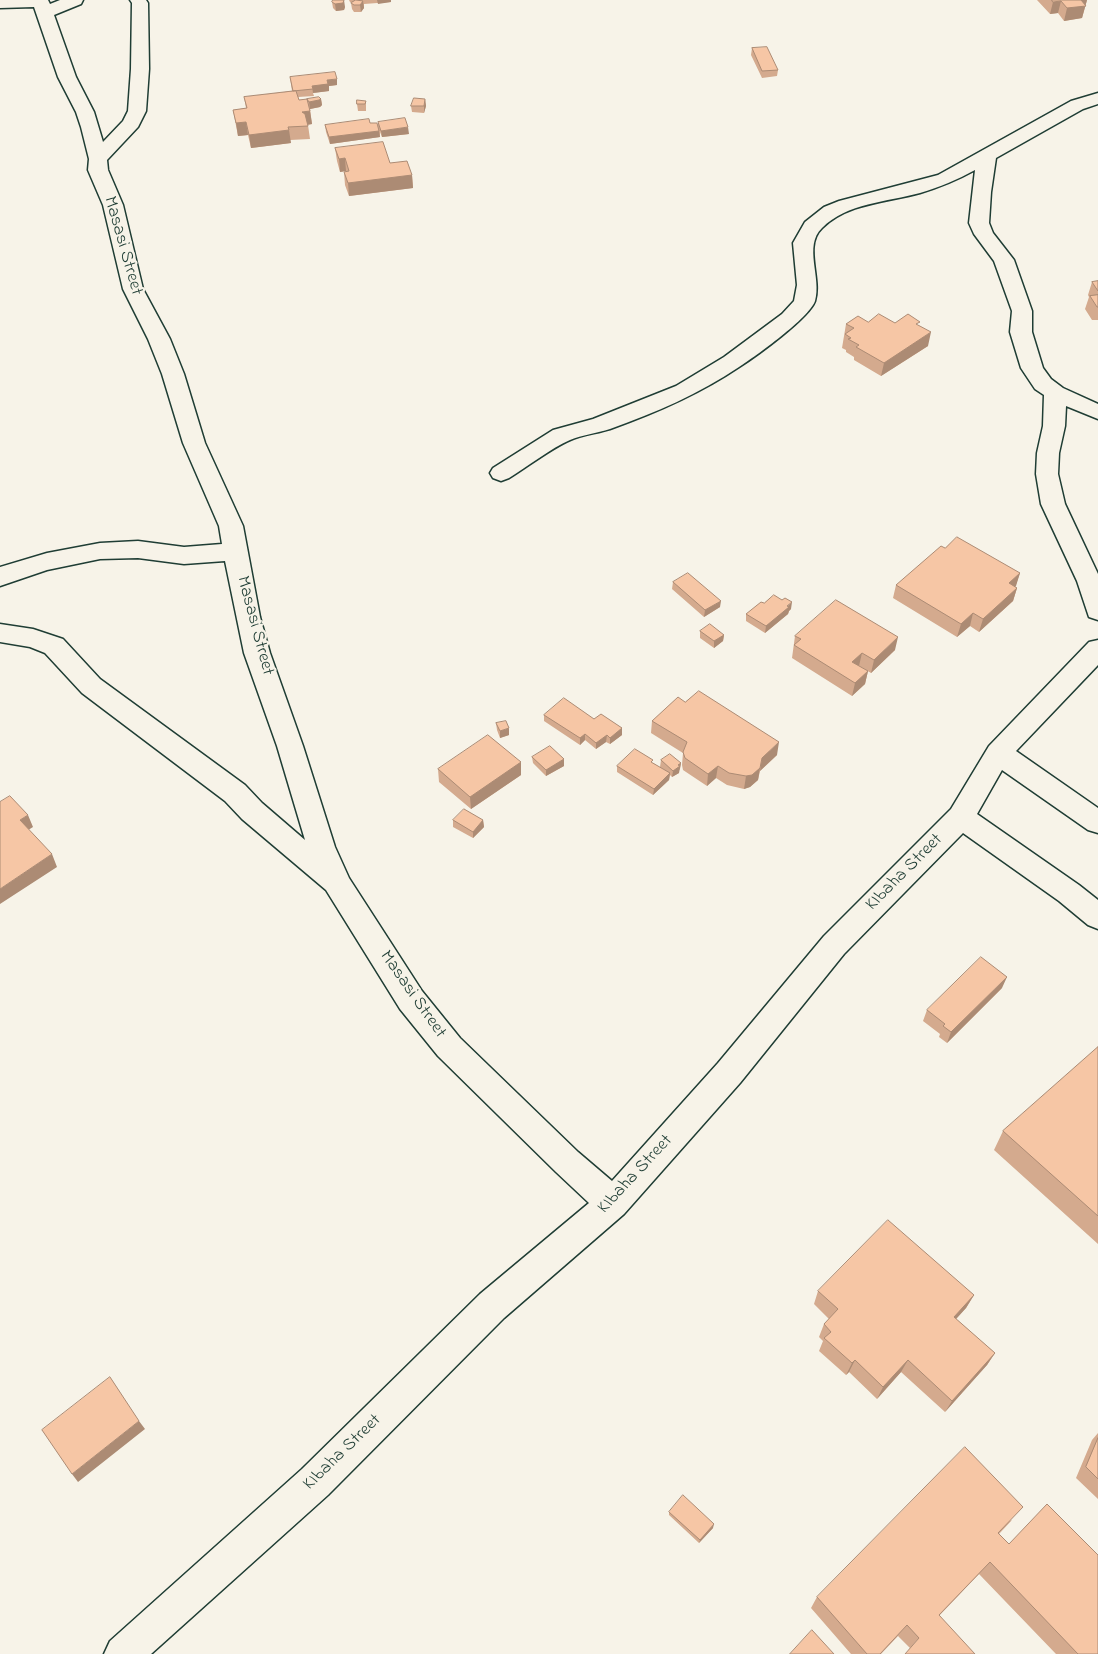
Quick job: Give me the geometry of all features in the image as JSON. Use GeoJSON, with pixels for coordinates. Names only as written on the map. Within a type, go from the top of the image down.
{"type":"FeatureCollection","features":[{"type":"Feature","properties":{"kind":"street"},"geometry":{"type":"LineString","coordinates":[[0,3],[41,4],[74,0]]}},
{"type":"Feature","properties":{"kind":"street"},"geometry":{"type":"LineString","coordinates":[[98,159],[131,124],[137,111],[140,68],[140,3],[138,0]]}},
{"type":"Feature","properties":{"kind":"street","name":"Masasi Street"},"geometry":{"type":"LineString","coordinates":[[41,4],[71,85],[85,112],[98,159],[98,170],[113,205],[133,289],[159,340],[173,374],[194,443],[231,526],[257,653],[290,746],[321,847],[337,884],[411,1000],[448,1047],[567,1162],[613,1203]]}},
{"type":"Feature","properties":{"kind":"street"},"geometry":{"type":"LineString","coordinates":[[500,473],[561,435],[601,424],[684,390],[732,362],[789,320],[804,302],[808,285],[803,243],[812,226],[831,212],[846,205],[913,189],[945,179],[1077,105],[1098,98]]}},
{"type":"Feature","properties":{"kind":"street"},"geometry":{"type":"LineString","coordinates":[[987,156],[981,192],[979,223],[984,234],[1004,260],[1022,311],[1022,332],[1032,368],[1043,384],[1055,393],[1098,412]]}},
{"type":"Feature","properties":{"kind":"street"},"geometry":{"type":"LineString","coordinates":[[1055,393],[1054,426],[1048,453],[1047,474],[1053,504],[1089,581],[1098,611]]}},
{"type":"Feature","properties":{"kind":"street"},"geometry":{"type":"LineString","coordinates":[[0,577],[27,567],[56,560],[123,549],[148,550],[188,556],[235,551]]}},
{"type":"Feature","properties":{"kind":"street"},"geometry":{"type":"LineString","coordinates":[[0,633],[33,638],[54,646],[91,686],[235,793],[259,817],[337,884]]}},
{"type":"Feature","properties":{"kind":"street","name":"KIbaha Street"},"geometry":{"type":"LineString","coordinates":[[123,1654],[315,1482],[492,1306],[613,1203],[729,1072],[834,945],[961,817],[998,753],[1098,649]]}},
{"type":"Feature","properties":{"kind":"street"},"geometry":{"type":"LineString","coordinates":[[998,753],[1098,822]]}},
{"type":"Feature","properties":{"kind":"street"},"geometry":{"type":"LineString","coordinates":[[961,817],[1069,893],[1098,917]]}},
{"type":"Feature","properties":{"kind":"building"},"geometry":{"type":"Polygon","coordinates":[[[333,0],[344,0],[343,3],[335,4],[332,2],[333,0]]]}},
{"type":"Feature","properties":{"kind":"building"},"geometry":{"type":"Polygon","coordinates":[[[356,0],[363,1],[360,5],[351,3],[356,0]]]}},
{"type":"Feature","properties":{"kind":"building"},"geometry":{"type":"Polygon","coordinates":[[[1052,0],[1081,0],[1086,6],[1067,8],[1061,1],[1053,2],[1052,0]]]}},
{"type":"Feature","properties":{"kind":"building"},"geometry":{"type":"Polygon","coordinates":[[[767,47],[778,70],[762,71],[752,48],[767,47]]]}},
{"type":"Feature","properties":{"kind":"building"},"geometry":{"type":"Polygon","coordinates":[[[335,72],[337,79],[327,80],[328,84],[312,86],[313,89],[293,91],[290,77],[335,72]]]}},
{"type":"Feature","properties":{"kind":"building"},"geometry":{"type":"Polygon","coordinates":[[[296,91],[299,100],[307,99],[310,111],[302,112],[305,114],[308,126],[288,127],[289,130],[249,135],[246,122],[236,123],[233,110],[247,108],[244,97],[296,91]]]}},
{"type":"Feature","properties":{"kind":"building"},"geometry":{"type":"Polygon","coordinates":[[[319,97],[321,99],[309,102],[307,99],[319,97]]]}},
{"type":"Feature","properties":{"kind":"building"},"geometry":{"type":"Polygon","coordinates":[[[414,98],[425,99],[424,106],[411,106],[414,98]]]}},
{"type":"Feature","properties":{"kind":"building"},"geometry":{"type":"Polygon","coordinates":[[[357,100],[366,101],[365,104],[357,104],[357,100]]]}},
{"type":"Feature","properties":{"kind":"building"},"geometry":{"type":"Polygon","coordinates":[[[405,118],[408,127],[381,131],[378,122],[405,118]]]}},
{"type":"Feature","properties":{"kind":"building"},"geometry":{"type":"Polygon","coordinates":[[[369,119],[370,123],[377,123],[379,131],[329,137],[325,125],[369,119]]]}},
{"type":"Feature","properties":{"kind":"building"},"geometry":{"type":"Polygon","coordinates":[[[383,142],[390,163],[407,161],[412,175],[348,183],[344,172],[349,171],[345,158],[339,159],[335,148],[383,142]]]}},
{"type":"Feature","properties":{"kind":"building"},"geometry":{"type":"Polygon","coordinates":[[[1098,281],[1098,291],[1092,282],[1098,281]]]}},
{"type":"Feature","properties":{"kind":"building"},"geometry":{"type":"Polygon","coordinates":[[[1098,295],[1098,307],[1097,307],[1090,296],[1098,295]]]}},
{"type":"Feature","properties":{"kind":"building"},"geometry":{"type":"Polygon","coordinates":[[[879,314],[895,323],[908,314],[920,322],[916,324],[931,332],[884,363],[856,347],[859,345],[848,339],[851,338],[845,334],[854,328],[846,324],[858,316],[868,322],[879,314]]]}},
{"type":"Feature","properties":{"kind":"building"},"geometry":{"type":"Polygon","coordinates":[[[957,537],[1020,573],[1009,583],[1017,588],[983,619],[973,613],[961,624],[896,585],[941,546],[945,548],[957,537]]]}},
{"type":"Feature","properties":{"kind":"building"},"geometry":{"type":"Polygon","coordinates":[[[688,573],[721,601],[705,610],[673,582],[688,573]]]}},
{"type":"Feature","properties":{"kind":"building"},"geometry":{"type":"Polygon","coordinates":[[[774,595],[782,600],[785,598],[792,602],[787,606],[789,607],[766,626],[746,614],[761,602],[764,603],[774,595]]]}},
{"type":"Feature","properties":{"kind":"building"},"geometry":{"type":"Polygon","coordinates":[[[836,600],[898,637],[874,660],[862,653],[852,662],[868,671],[855,683],[794,645],[801,639],[795,636],[836,600]]]}},
{"type":"Feature","properties":{"kind":"building"},"geometry":{"type":"Polygon","coordinates":[[[710,624],[724,635],[714,641],[700,631],[710,624]]]}},
{"type":"Feature","properties":{"kind":"building"},"geometry":{"type":"Polygon","coordinates":[[[699,691],[779,742],[762,758],[760,768],[752,775],[746,776],[729,773],[718,766],[708,774],[685,758],[683,752],[687,742],[652,721],[678,697],[685,702],[699,691]]]}},
{"type":"Feature","properties":{"kind":"building"},"geometry":{"type":"Polygon","coordinates":[[[564,698],[594,719],[601,714],[622,728],[610,738],[607,735],[596,743],[585,734],[580,738],[544,715],[564,698]]]}},
{"type":"Feature","properties":{"kind":"building"},"geometry":{"type":"Polygon","coordinates":[[[506,721],[509,728],[500,731],[496,723],[506,721]]]}},
{"type":"Feature","properties":{"kind":"building"},"geometry":{"type":"Polygon","coordinates":[[[488,735],[521,762],[470,797],[438,769],[488,735]]]}},
{"type":"Feature","properties":{"kind":"building"},"geometry":{"type":"Polygon","coordinates":[[[550,746],[564,759],[546,770],[532,757],[550,746]]]}},
{"type":"Feature","properties":{"kind":"building"},"geometry":{"type":"Polygon","coordinates":[[[635,749],[653,760],[651,762],[670,773],[654,789],[617,766],[635,749]]]}},
{"type":"Feature","properties":{"kind":"building"},"geometry":{"type":"Polygon","coordinates":[[[670,754],[681,763],[673,771],[661,760],[670,754]]]}},
{"type":"Feature","properties":{"kind":"building"},"geometry":{"type":"Polygon","coordinates":[[[10,796],[28,815],[20,820],[52,854],[0,889],[0,802],[10,796]]]}},
{"type":"Feature","properties":{"kind":"building"},"geometry":{"type":"Polygon","coordinates":[[[464,809],[483,820],[473,832],[453,820],[464,809]]]}},
{"type":"Feature","properties":{"kind":"building"},"geometry":{"type":"Polygon","coordinates":[[[981,957],[1007,977],[951,1032],[943,1026],[945,1024],[927,1010],[981,957]]]}},
{"type":"Feature","properties":{"kind":"building"},"geometry":{"type":"Polygon","coordinates":[[[1098,1047],[1098,1216],[1003,1131],[1098,1047]]]}},
{"type":"Feature","properties":{"kind":"building"},"geometry":{"type":"Polygon","coordinates":[[[888,1220],[974,1295],[954,1317],[995,1353],[952,1401],[908,1360],[883,1387],[855,1360],[852,1363],[824,1338],[831,1332],[824,1324],[838,1309],[818,1291],[888,1220]]]}},
{"type":"Feature","properties":{"kind":"building"},"geometry":{"type":"Polygon","coordinates":[[[110,1377],[139,1421],[72,1474],[42,1430],[110,1377]]]}},
{"type":"Feature","properties":{"kind":"building"},"geometry":{"type":"Polygon","coordinates":[[[1098,1438],[1098,1479],[1086,1467],[1098,1438]]]}},
{"type":"Feature","properties":{"kind":"building"},"geometry":{"type":"Polygon","coordinates":[[[965,1447],[1023,1507],[998,1533],[1009,1544],[1047,1504],[1098,1555],[1098,1654],[1078,1654],[990,1562],[939,1615],[975,1654],[905,1654],[919,1638],[907,1625],[880,1654],[867,1654],[817,1597],[965,1447]]]}},
{"type":"Feature","properties":{"kind":"building"},"geometry":{"type":"Polygon","coordinates":[[[683,1495],[714,1524],[700,1540],[669,1512],[683,1495]]]}},
{"type":"Feature","properties":{"kind":"building"},"geometry":{"type":"Polygon","coordinates":[[[812,1630],[834,1654],[790,1654],[812,1630]]]}}]}
